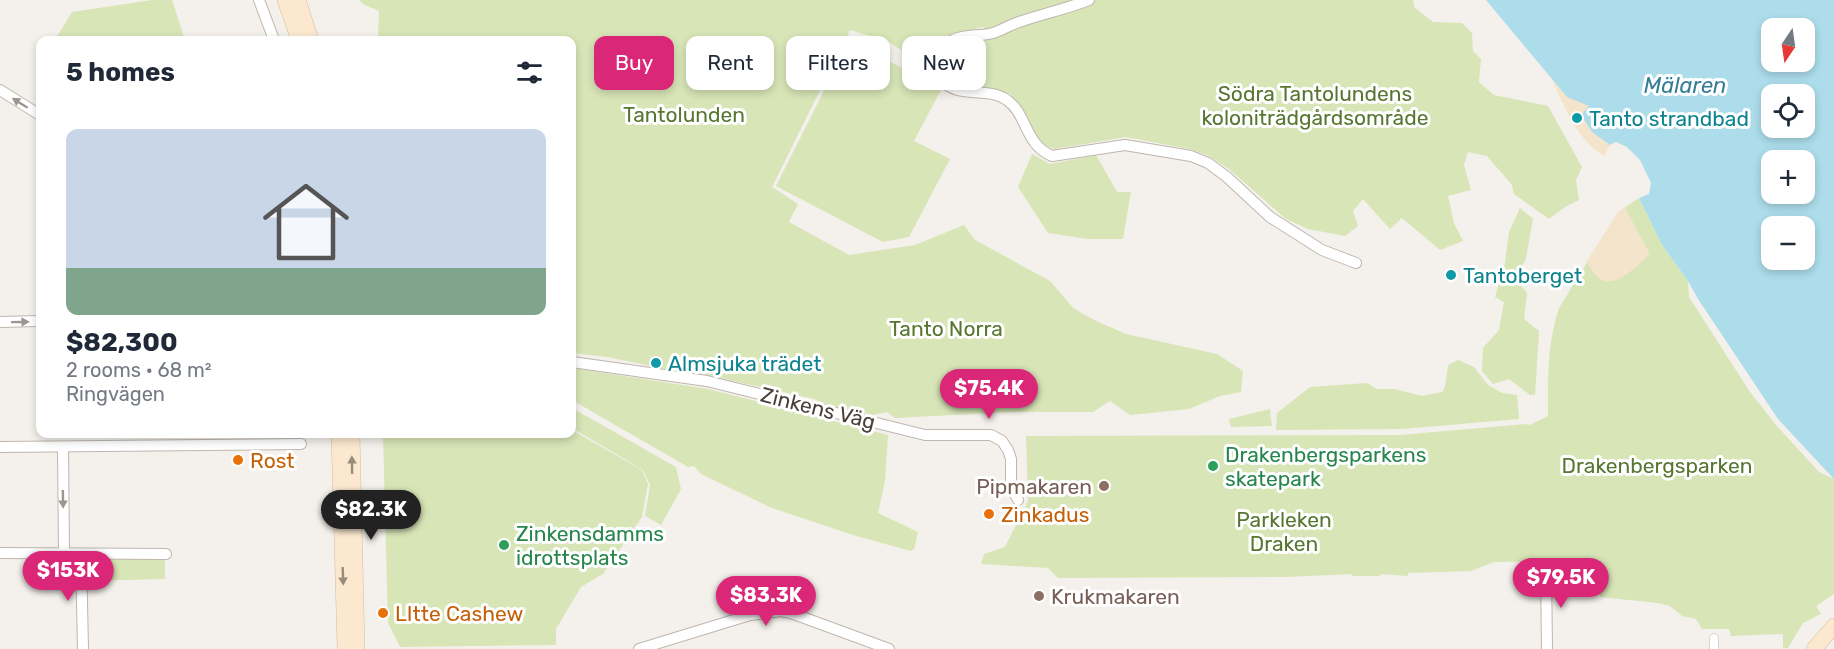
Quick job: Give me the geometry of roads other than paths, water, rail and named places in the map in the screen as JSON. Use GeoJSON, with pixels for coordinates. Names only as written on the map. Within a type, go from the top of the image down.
{"type":"FeatureCollection","features":[{"type":"Feature","properties":{"kind":"main road"},"geometry":{"type":"LineString","coordinates":[[285,0],[298,36]]}},
{"type":"Feature","properties":{"kind":"main road"},"geometry":{"type":"LineString","coordinates":[[297,0],[310,36]]}},
{"type":"Feature","properties":{"kind":"main road"},"geometry":{"type":"LineString","coordinates":[[339,438],[345,649]]}},
{"type":"Feature","properties":{"kind":"main road"},"geometry":{"type":"LineString","coordinates":[[352,438],[357,649]]}},
{"type":"Feature","properties":{"kind":"main road"},"geometry":{"type":"LineString","coordinates":[[1814,649],[1834,626]]}},
{"type":"Feature","properties":{"kind":"street"},"geometry":{"type":"LineString","coordinates":[[1089,0],[1018,22],[991,34],[970,34],[955,39],[947,44],[941,57],[939,68],[941,79],[947,85],[964,91],[999,95],[1008,100],[1034,142],[1042,151],[1052,156],[1125,145],[1180,153],[1208,163],[1227,177],[1270,217],[1322,250],[1356,263]]}},
{"type":"Feature","properties":{"kind":"street"},"geometry":{"type":"LineString","coordinates":[[264,2],[273,36]]}},
{"type":"Feature","properties":{"kind":"street"},"geometry":{"type":"LineString","coordinates":[[0,90],[36,113]]}},
{"type":"Feature","properties":{"kind":"street"},"geometry":{"type":"LineString","coordinates":[[0,322],[36,321]]}},
{"type":"Feature","properties":{"kind":"street","name":"Zinkens Väg"},"geometry":{"type":"LineString","coordinates":[[576,363],[707,381],[924,435],[991,435],[1002,441],[1008,450],[1011,459],[1011,487],[1018,500]]}},
{"type":"Feature","properties":{"kind":"street"},"geometry":{"type":"LineString","coordinates":[[0,447],[301,444]]}},
{"type":"Feature","properties":{"kind":"street"},"geometry":{"type":"LineString","coordinates":[[63,447],[64,552]]}},
{"type":"Feature","properties":{"kind":"street"},"geometry":{"type":"LineString","coordinates":[[0,553],[166,554]]}},
{"type":"Feature","properties":{"kind":"street"},"geometry":{"type":"LineString","coordinates":[[81,555],[83,649]]}},
{"type":"Feature","properties":{"kind":"street"},"geometry":{"type":"LineString","coordinates":[[1546,570],[1547,649]]}},
{"type":"Feature","properties":{"kind":"street"},"geometry":{"type":"LineString","coordinates":[[639,649],[750,615],[781,611],[889,649]]}},
{"type":"Feature","properties":{"kind":"street"},"geometry":{"type":"LineString","coordinates":[[1714,638],[1714,649]]}},
{"type":"Feature","properties":{"kind":"water","name":"Mälaren"},"geometry":{"type":"Polygon","coordinates":[[[1486,0],[1834,0],[1834,479],[1778,419],[1662,245],[1639,198],[1649,194],[1651,183],[1640,160],[1627,147],[1616,142],[1610,145],[1592,132],[1581,115],[1589,106],[1567,97],[1486,0]]]}},
{"type":"Feature","properties":{"kind":"place","name":"Tanto strandbad"},"geometry":{"type":"Point","coordinates":[1577,118]}},
{"type":"Feature","properties":{"kind":"place","name":"Tantoberget"},"geometry":{"type":"Point","coordinates":[1451,275]}},
{"type":"Feature","properties":{"kind":"place","name":"Almsjuka trädet"},"geometry":{"type":"Point","coordinates":[656,363]}},
{"type":"Feature","properties":{"kind":"place","name":"Rost"},"geometry":{"type":"Point","coordinates":[238,460]}},
{"type":"Feature","properties":{"kind":"place","name":"Drakenbergsparkens skatepark"},"geometry":{"type":"Point","coordinates":[1213,466]}},
{"type":"Feature","properties":{"kind":"place","name":"Pipmakaren"},"geometry":{"type":"Point","coordinates":[1104,486]}},
{"type":"Feature","properties":{"kind":"place","name":"Zinkadus"},"geometry":{"type":"Point","coordinates":[989,514]}},
{"type":"Feature","properties":{"kind":"place","name":"Zinkensdamms idrottsplats"},"geometry":{"type":"Point","coordinates":[504,545]}},
{"type":"Feature","properties":{"kind":"place","name":"Krukmakaren"},"geometry":{"type":"Point","coordinates":[1039,596]}},
{"type":"Feature","properties":{"kind":"place","name":"LItte Cashew"},"geometry":{"type":"Point","coordinates":[383,613]}},
{"type":"Feature","properties":{"kind":"park label","name":"Södra Tantolundens koloniträdgårdsområde"},"geometry":{"type":"Point","coordinates":[1315,105]}},
{"type":"Feature","properties":{"kind":"park label","name":"Tantolunden"},"geometry":{"type":"Point","coordinates":[684,114]}},
{"type":"Feature","properties":{"kind":"park label","name":"Tanto Norra"},"geometry":{"type":"Point","coordinates":[946,328]}},
{"type":"Feature","properties":{"kind":"park label","name":"Drakenbergsparken"},"geometry":{"type":"Point","coordinates":[1657,465]}},
{"type":"Feature","properties":{"kind":"park label","name":"Parkleken Draken"},"geometry":{"type":"Point","coordinates":[1284,531]}}]}
